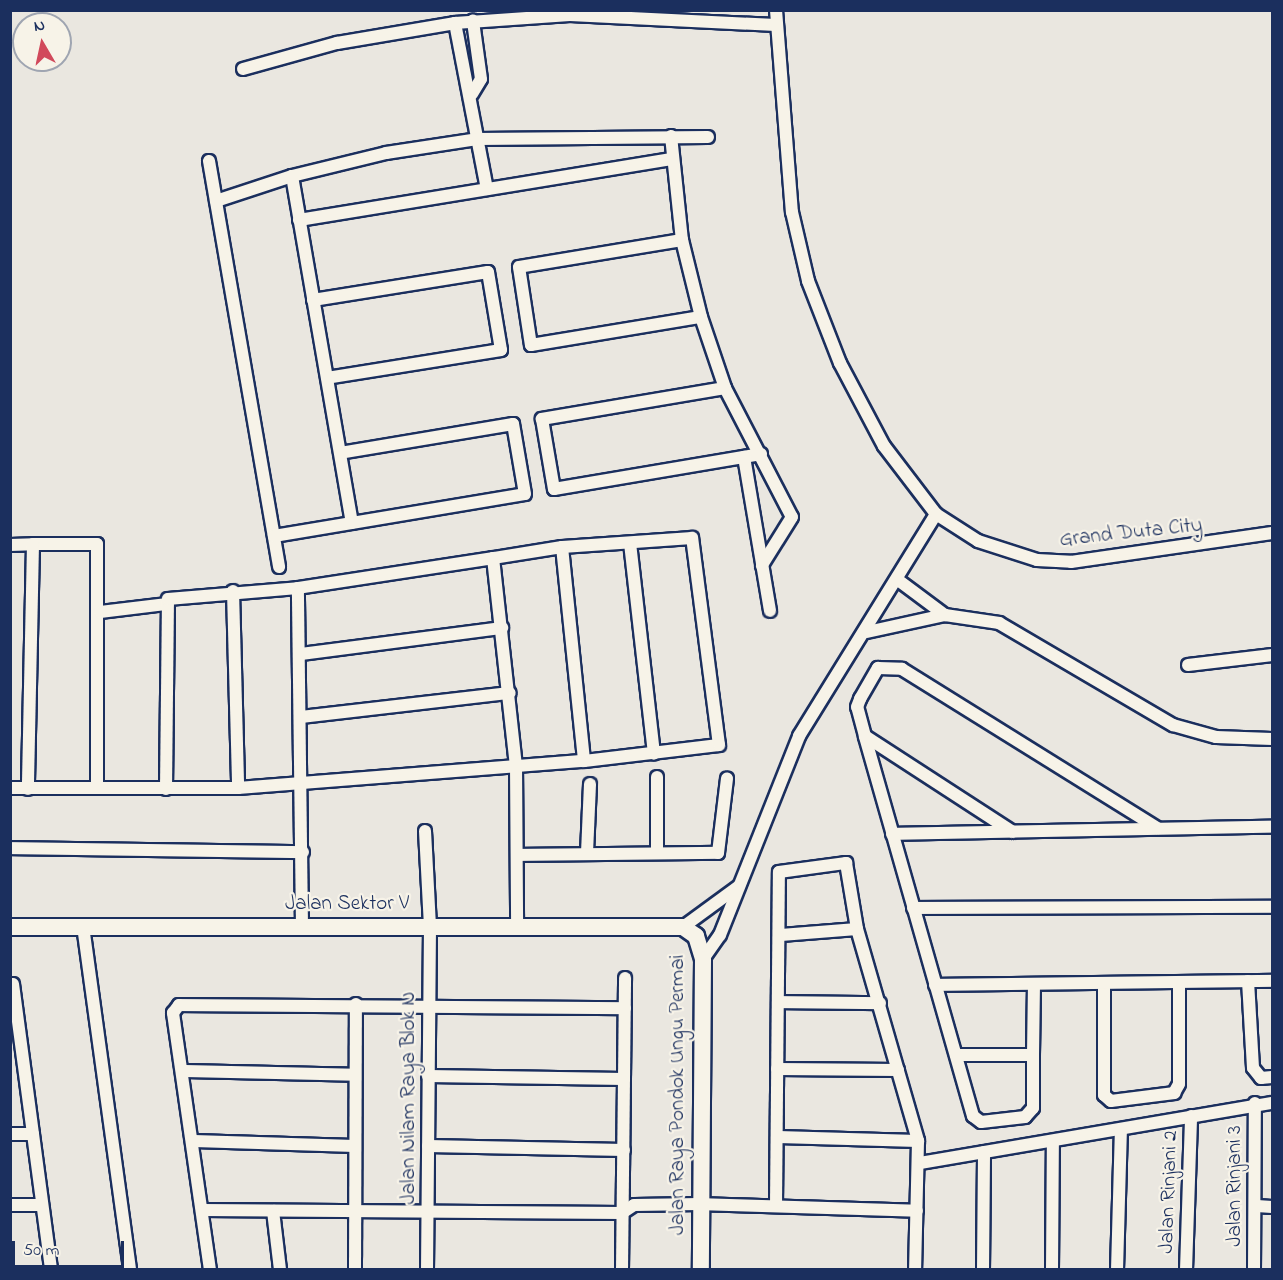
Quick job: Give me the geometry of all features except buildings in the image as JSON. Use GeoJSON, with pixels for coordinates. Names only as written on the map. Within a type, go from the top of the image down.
{"type":"FeatureCollection","features":[{"type":"Feature","properties":{"kind":"street","name":"Grand Duta City"},"geometry":{"type":"LineString","coordinates":[[776,10],[792,212],[808,281],[840,363],[884,446],[936,514],[978,541],[1048,560],[1112,559],[1272,533]]}},
{"type":"Feature","properties":{"kind":"street"},"geometry":{"type":"LineString","coordinates":[[243,69],[337,43],[473,21],[582,15],[776,25]]}},
{"type":"Feature","properties":{"kind":"street"},"geometry":{"type":"LineString","coordinates":[[472,94],[481,79],[473,21]]}},
{"type":"Feature","properties":{"kind":"street"},"geometry":{"type":"LineString","coordinates":[[455,23],[463,82],[472,94],[477,139],[487,189]]}},
{"type":"Feature","properties":{"kind":"street"},"geometry":{"type":"LineString","coordinates":[[671,135],[682,240],[701,317],[725,388],[792,517],[762,565]]}},
{"type":"Feature","properties":{"kind":"street"},"geometry":{"type":"LineString","coordinates":[[216,201],[292,176],[477,139],[671,135],[708,137]]}},
{"type":"Feature","properties":{"kind":"street"},"geometry":{"type":"LineString","coordinates":[[299,220],[673,159]]}},
{"type":"Feature","properties":{"kind":"street"},"geometry":{"type":"LineString","coordinates":[[209,161],[279,567]]}},
{"type":"Feature","properties":{"kind":"street"},"geometry":{"type":"LineString","coordinates":[[292,176],[352,523]]}},
{"type":"Feature","properties":{"kind":"street"},"geometry":{"type":"LineString","coordinates":[[682,240],[519,267],[531,345],[701,317]]}},
{"type":"Feature","properties":{"kind":"street"},"geometry":{"type":"LineString","coordinates":[[313,300],[488,272],[501,350],[327,378]]}},
{"type":"Feature","properties":{"kind":"street"},"geometry":{"type":"LineString","coordinates":[[725,388],[542,419],[554,489],[761,454]]}},
{"type":"Feature","properties":{"kind":"street"},"geometry":{"type":"LineString","coordinates":[[274,536],[525,494],[513,424],[340,453]]}},
{"type":"Feature","properties":{"kind":"street"},"geometry":{"type":"LineString","coordinates":[[744,457],[770,611]]}},
{"type":"Feature","properties":{"kind":"street"},"geometry":{"type":"LineString","coordinates":[[703,959],[720,935],[799,736],[867,632],[936,514]]}},
{"type":"Feature","properties":{"kind":"street"},"geometry":{"type":"LineString","coordinates":[[10,788],[28,789],[97,788],[166,789],[238,788],[302,793],[516,765],[584,761],[718,745],[709,646],[692,538],[562,547],[298,588],[173,596],[166,604],[166,789]]}},
{"type":"Feature","properties":{"kind":"street"},"geometry":{"type":"LineString","coordinates":[[10,545],[96,541],[100,612],[97,788]]}},
{"type":"Feature","properties":{"kind":"street"},"geometry":{"type":"LineString","coordinates":[[630,543],[654,754]]}},
{"type":"Feature","properties":{"kind":"street"},"geometry":{"type":"LineString","coordinates":[[28,789],[33,544]]}},
{"type":"Feature","properties":{"kind":"street"},"geometry":{"type":"LineString","coordinates":[[562,547],[584,761]]}},
{"type":"Feature","properties":{"kind":"street"},"geometry":{"type":"LineString","coordinates":[[493,558],[510,693],[516,765],[517,927]]}},
{"type":"Feature","properties":{"kind":"street"},"geometry":{"type":"LineString","coordinates":[[897,580],[945,615]]}},
{"type":"Feature","properties":{"kind":"street"},"geometry":{"type":"LineString","coordinates":[[298,588],[301,654],[302,926]]}},
{"type":"Feature","properties":{"kind":"street"},"geometry":{"type":"LineString","coordinates":[[233,591],[238,788]]}},
{"type":"Feature","properties":{"kind":"street"},"geometry":{"type":"LineString","coordinates":[[100,612],[166,604]]}},
{"type":"Feature","properties":{"kind":"street"},"geometry":{"type":"LineString","coordinates":[[867,632],[945,615],[999,623],[1019,632],[1173,725],[1216,737],[1272,739]]}},
{"type":"Feature","properties":{"kind":"street"},"geometry":{"type":"LineString","coordinates":[[301,654],[502,628]]}},
{"type":"Feature","properties":{"kind":"street"},"geometry":{"type":"LineString","coordinates":[[1188,665],[1272,655]]}},
{"type":"Feature","properties":{"kind":"street"},"geometry":{"type":"LineString","coordinates":[[1034,984],[1033,1108],[1025,1117],[981,1122],[973,1116],[857,707],[878,668],[902,669],[1157,828]]}},
{"type":"Feature","properties":{"kind":"street"},"geometry":{"type":"LineString","coordinates":[[301,717],[510,693]]}},
{"type":"Feature","properties":{"kind":"street"},"geometry":{"type":"LineString","coordinates":[[865,736],[1013,832]]}},
{"type":"Feature","properties":{"kind":"street"},"geometry":{"type":"LineString","coordinates":[[657,777],[657,851]]}},
{"type":"Feature","properties":{"kind":"street"},"geometry":{"type":"LineString","coordinates":[[517,855],[721,851],[727,779]]}},
{"type":"Feature","properties":{"kind":"street"},"geometry":{"type":"LineString","coordinates":[[587,853],[590,784]]}},
{"type":"Feature","properties":{"kind":"street"},"geometry":{"type":"LineString","coordinates":[[892,834],[1272,827]]}},
{"type":"Feature","properties":{"kind":"street","name":"Jalan Nilam Raya Blok N"},"geometry":{"type":"LineString","coordinates":[[425,831],[430,927],[427,1269]]}},
{"type":"Feature","properties":{"kind":"street"},"geometry":{"type":"LineString","coordinates":[[10,848],[303,852]]}},
{"type":"Feature","properties":{"kind":"street"},"geometry":{"type":"LineString","coordinates":[[776,1206],[781,934],[779,872],[846,863],[856,929],[880,1003],[918,1141],[920,1163],[915,1269]]}},
{"type":"Feature","properties":{"kind":"street"},"geometry":{"type":"LineString","coordinates":[[683,927],[739,886]]}},
{"type":"Feature","properties":{"kind":"street"},"geometry":{"type":"LineString","coordinates":[[913,908],[1272,907]]}},
{"type":"Feature","properties":{"kind":"street"},"geometry":{"type":"LineString","coordinates":[[83,926],[130,1269]]}},
{"type":"Feature","properties":{"kind":"street","name":"Jalan Sektor V"},"geometry":{"type":"LineString","coordinates":[[10,927],[683,927]]}},
{"type":"Feature","properties":{"kind":"street","name":"Jalan Raya Pondok Ungu Permai"},"geometry":{"type":"LineString","coordinates":[[683,927],[696,936],[703,959],[700,1269]]}},
{"type":"Feature","properties":{"kind":"street"},"geometry":{"type":"LineString","coordinates":[[781,934],[856,929]]}},
{"type":"Feature","properties":{"kind":"street"},"geometry":{"type":"LineString","coordinates":[[622,1269],[624,978]]}},
{"type":"Feature","properties":{"kind":"street"},"geometry":{"type":"LineString","coordinates":[[1248,981],[1253,1068],[1261,1078],[1272,1077]]}},
{"type":"Feature","properties":{"kind":"street"},"geometry":{"type":"LineString","coordinates":[[935,985],[1179,984],[1272,981]]}},
{"type":"Feature","properties":{"kind":"street"},"geometry":{"type":"LineString","coordinates":[[13,984],[13,1001],[51,1269]]}},
{"type":"Feature","properties":{"kind":"street"},"geometry":{"type":"LineString","coordinates":[[1104,984],[1104,1095],[1111,1101],[1174,1093],[1179,1084],[1179,984]]}},
{"type":"Feature","properties":{"kind":"street"},"geometry":{"type":"LineString","coordinates":[[778,1002],[880,1003]]}},
{"type":"Feature","properties":{"kind":"street"},"geometry":{"type":"LineString","coordinates":[[355,1269],[356,1004]]}},
{"type":"Feature","properties":{"kind":"street"},"geometry":{"type":"LineString","coordinates":[[210,1269],[185,1071],[173,1013],[179,1005],[356,1004],[625,1008]]}},
{"type":"Feature","properties":{"kind":"street"},"geometry":{"type":"LineString","coordinates":[[956,1055],[1033,1055]]}},
{"type":"Feature","properties":{"kind":"street"},"geometry":{"type":"LineString","coordinates":[[777,1069],[898,1070]]}},
{"type":"Feature","properties":{"kind":"street"},"geometry":{"type":"LineString","coordinates":[[185,1071],[355,1075]]}},
{"type":"Feature","properties":{"kind":"street"},"geometry":{"type":"LineString","coordinates":[[428,1077],[624,1079]]}},
{"type":"Feature","properties":{"kind":"street"},"geometry":{"type":"LineString","coordinates":[[920,1163],[1121,1129],[1255,1103],[1272,1103]]}},
{"type":"Feature","properties":{"kind":"street","name":"Jalan Rinjani 3"},"geometry":{"type":"LineString","coordinates":[[1254,1269],[1257,1206],[1255,1103]]}},
{"type":"Feature","properties":{"kind":"street","name":"Jalan Rinjani 2"},"geometry":{"type":"LineString","coordinates":[[1186,1269],[1191,1116]]}},
{"type":"Feature","properties":{"kind":"street"},"geometry":{"type":"LineString","coordinates":[[1117,1269],[1121,1129]]}},
{"type":"Feature","properties":{"kind":"street"},"geometry":{"type":"LineString","coordinates":[[10,1134],[33,1134]]}},
{"type":"Feature","properties":{"kind":"street"},"geometry":{"type":"LineString","coordinates":[[778,1137],[918,1141]]}},
{"type":"Feature","properties":{"kind":"street"},"geometry":{"type":"LineString","coordinates":[[194,1141],[355,1146]]}},
{"type":"Feature","properties":{"kind":"street"},"geometry":{"type":"LineString","coordinates":[[1052,1269],[1053,1141]]}},
{"type":"Feature","properties":{"kind":"street"},"geometry":{"type":"LineString","coordinates":[[428,1146],[624,1149]]}},
{"type":"Feature","properties":{"kind":"street"},"geometry":{"type":"LineString","coordinates":[[983,1269],[984,1152]]}},
{"type":"Feature","properties":{"kind":"street"},"geometry":{"type":"LineString","coordinates":[[10,1204],[42,1205]]}},
{"type":"Feature","properties":{"kind":"street"},"geometry":{"type":"LineString","coordinates":[[202,1210],[354,1213],[622,1213],[634,1205],[700,1204],[917,1210]]}},
{"type":"Feature","properties":{"kind":"street"},"geometry":{"type":"LineString","coordinates":[[1257,1206],[1272,1207]]}},
{"type":"Feature","properties":{"kind":"street"},"geometry":{"type":"LineString","coordinates":[[273,1211],[280,1269]]}}]}
